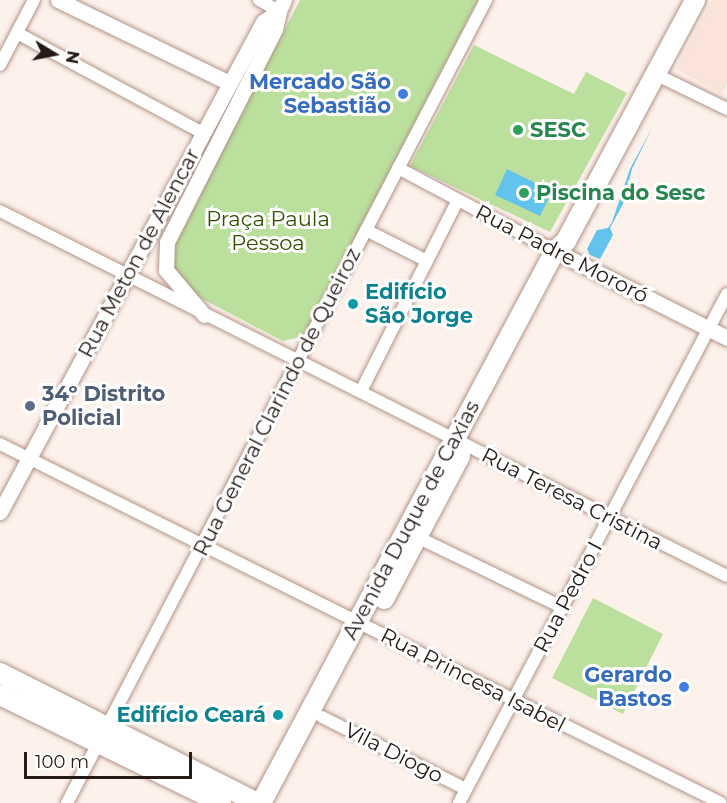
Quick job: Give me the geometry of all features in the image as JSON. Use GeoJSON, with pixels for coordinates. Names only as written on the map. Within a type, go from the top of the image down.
{"type":"FeatureCollection","features":[{"type":"Feature","properties":{"kind":"main road","name":"Avenida Duque de Caxias"},"geometry":{"type":"LineString","coordinates":[[275,803],[322,717],[363,624],[694,0]]}},
{"type":"Feature","properties":{"kind":"main road","name":"Avenida Duque de Caxias"},"geometry":{"type":"LineString","coordinates":[[259,803],[363,624],[417,537],[459,442]]}},
{"type":"Feature","properties":{"kind":"main road"},"geometry":{"type":"LineString","coordinates":[[0,674],[221,803]]}},
{"type":"Feature","properties":{"kind":"main road"},"geometry":{"type":"LineString","coordinates":[[0,695],[102,735],[259,803]]}},
{"type":"Feature","properties":{"kind":"street"},"geometry":{"type":"LineString","coordinates":[[0,65],[34,0]]}},
{"type":"Feature","properties":{"kind":"street"},"geometry":{"type":"LineString","coordinates":[[58,0],[230,83]]}},
{"type":"Feature","properties":{"kind":"street"},"geometry":{"type":"LineString","coordinates":[[204,315],[166,270],[167,242],[275,29],[281,5],[259,0]]}},
{"type":"Feature","properties":{"kind":"street","name":"Rua General Clarindo de Queiroz"},"geometry":{"type":"LineString","coordinates":[[67,803],[486,0]]}},
{"type":"Feature","properties":{"kind":"street","name":"Rua Meton de Alencar"},"geometry":{"type":"LineString","coordinates":[[0,512],[263,22],[281,5]]}},
{"type":"Feature","properties":{"kind":"street"},"geometry":{"type":"LineString","coordinates":[[17,33],[203,133]]}},
{"type":"Feature","properties":{"kind":"street"},"geometry":{"type":"LineString","coordinates":[[655,74],[727,109]]}},
{"type":"Feature","properties":{"kind":"street","name":"Rua Padre Mororó"},"geometry":{"type":"LineString","coordinates":[[398,168],[458,200],[562,249],[727,338]]}},
{"type":"Feature","properties":{"kind":"street"},"geometry":{"type":"LineString","coordinates":[[362,391],[458,200]]}},
{"type":"Feature","properties":{"kind":"street","name":"Rua Teresa Cristina"},"geometry":{"type":"LineString","coordinates":[[0,210],[204,315],[362,391],[727,576]]}},
{"type":"Feature","properties":{"kind":"street"},"geometry":{"type":"LineString","coordinates":[[366,230],[427,261]]}},
{"type":"Feature","properties":{"kind":"street","name":"Rua Pedro I"},"geometry":{"type":"LineString","coordinates":[[459,803],[727,294]]}},
{"type":"Feature","properties":{"kind":"street","name":"Rua Princesa Isabel"},"geometry":{"type":"LineString","coordinates":[[0,444],[721,803]]}},
{"type":"Feature","properties":{"kind":"street"},"geometry":{"type":"LineString","coordinates":[[417,537],[562,607]]}},
{"type":"Feature","properties":{"kind":"street","name":"Vila Diogo"},"geometry":{"type":"LineString","coordinates":[[322,717],[466,789]]}},
{"type":"Feature","properties":{"kind":"shaded area"},"geometry":{"type":"Polygon","coordinates":[[[712,0],[727,0],[727,84],[722,94],[676,69],[712,0]]]}},
{"type":"Feature","properties":{"kind":"green space","name":"Praça Paula Pessoa"},"geometry":{"type":"Polygon","coordinates":[[[300,0],[478,0],[308,330],[300,337],[283,341],[187,291],[177,282],[168,254],[300,0]]]}},
{"type":"Feature","properties":{"kind":"green space","name":"SESC"},"geometry":{"type":"Polygon","coordinates":[[[474,45],[574,94],[586,72],[627,93],[550,232],[410,166],[474,45]]]}},
{"type":"Feature","properties":{"kind":"green space"},"geometry":{"type":"Polygon","coordinates":[[[593,598],[663,634],[623,714],[552,678],[593,598]]]}},
{"type":"Feature","properties":{"kind":"water"},"geometry":{"type":"Polygon","coordinates":[[[653,126],[632,169],[623,204],[610,228],[613,235],[600,259],[590,255],[587,249],[597,230],[608,228],[612,222],[630,169],[653,126]]]}},
{"type":"Feature","properties":{"kind":"water","name":"Piscina do Sesc"},"geometry":{"type":"Polygon","coordinates":[[[507,169],[552,191],[540,216],[495,195],[507,169]]]}},
{"type":"Feature","properties":{"kind":"place","name":"Mercado São Sebastião"},"geometry":{"type":"Point","coordinates":[403,94]}},
{"type":"Feature","properties":{"kind":"place","name":"SESC"},"geometry":{"type":"Point","coordinates":[518,130]}},
{"type":"Feature","properties":{"kind":"place","name":"Piscina do Sesc"},"geometry":{"type":"Point","coordinates":[524,193]}},
{"type":"Feature","properties":{"kind":"place","name":"Edifício São Jorge"},"geometry":{"type":"Point","coordinates":[353,304]}},
{"type":"Feature","properties":{"kind":"place","name":"34º Distrito Policial"},"geometry":{"type":"Point","coordinates":[30,406]}},
{"type":"Feature","properties":{"kind":"place","name":"Gerardo Bastos"},"geometry":{"type":"Point","coordinates":[684,687]}},
{"type":"Feature","properties":{"kind":"place","name":"Edifício Ceará"},"geometry":{"type":"Point","coordinates":[278,715]}}]}
